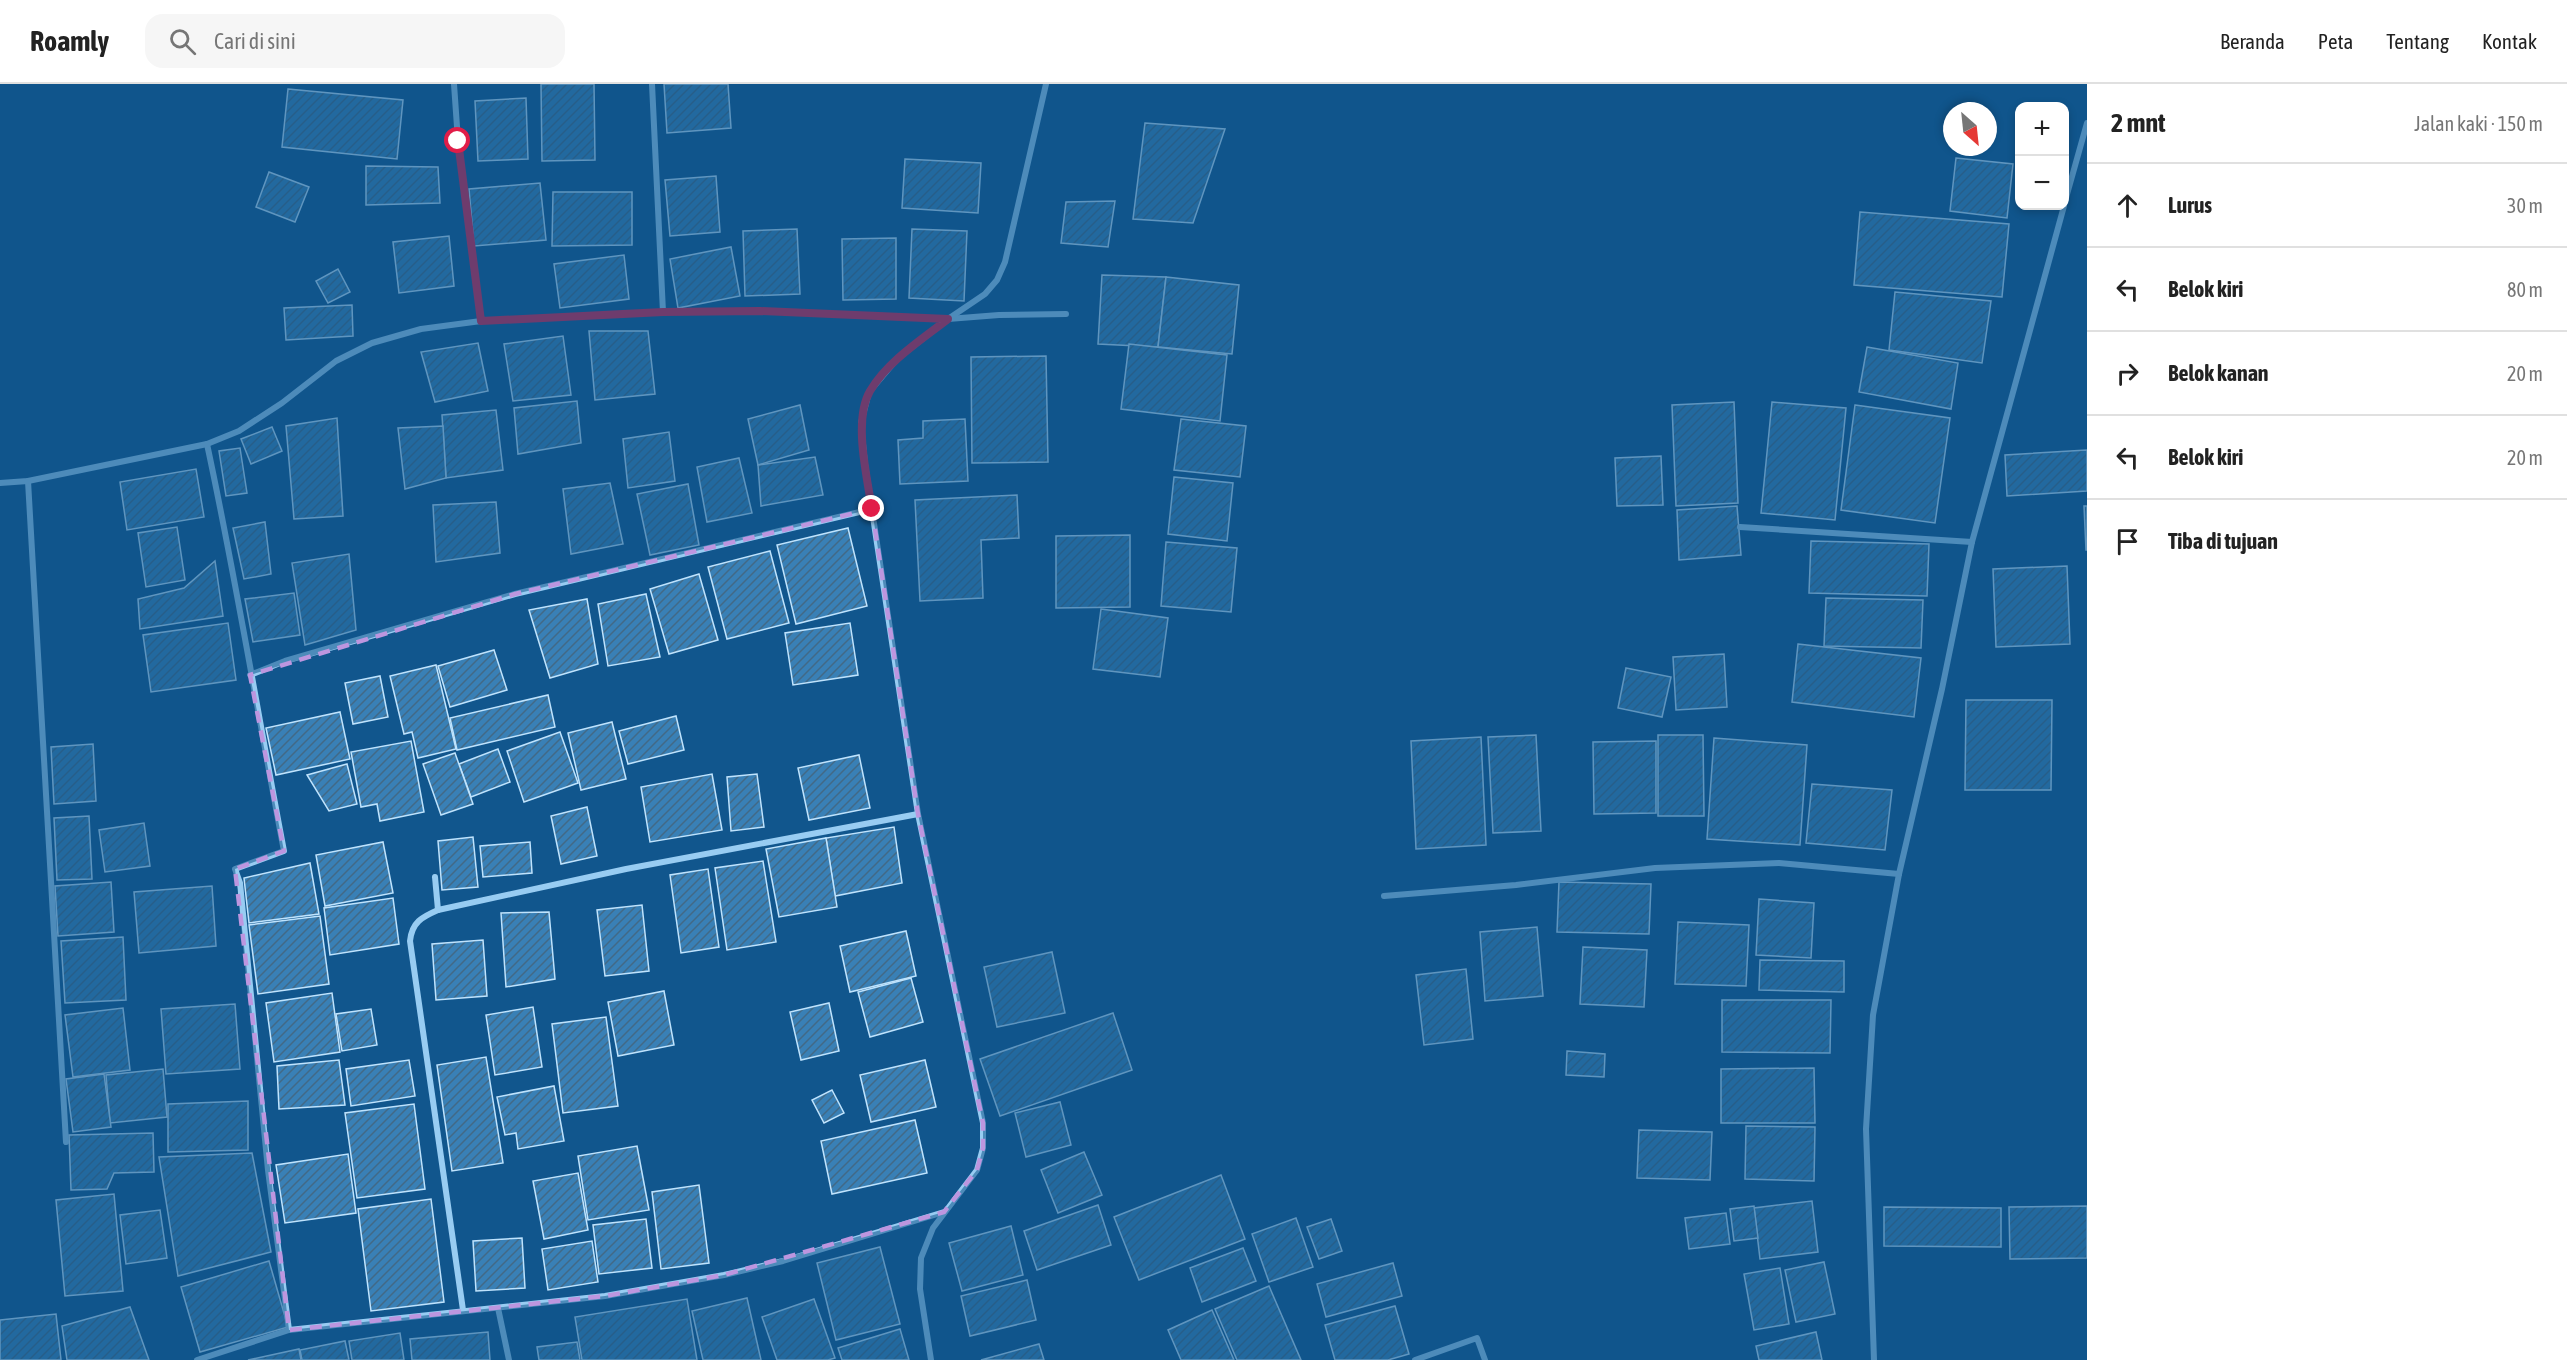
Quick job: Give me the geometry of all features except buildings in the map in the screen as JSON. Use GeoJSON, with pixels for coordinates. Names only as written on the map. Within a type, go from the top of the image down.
{"type":"FeatureCollection","features":[{"type":"Feature","properties":{"kind":"street"},"geometry":{"type":"LineString","coordinates":[[453,84],[481,321]]}},
{"type":"Feature","properties":{"kind":"street"},"geometry":{"type":"LineString","coordinates":[[652,84],[663,312]]}},
{"type":"Feature","properties":{"kind":"street"},"geometry":{"type":"LineString","coordinates":[[932,1360],[920,1289],[921,1258],[933,1228],[977,1170],[983,1148],[983,1123],[918,814],[861,423],[869,392],[897,359],[948,319],[985,294],[997,280],[1005,262],[1046,84]]}},
{"type":"Feature","properties":{"kind":"street"},"geometry":{"type":"LineString","coordinates":[[2069,187],[2087,123]]}},
{"type":"Feature","properties":{"kind":"street"},"geometry":{"type":"LineString","coordinates":[[1874,1360],[1866,1129],[1873,1015],[1899,874],[1942,688],[1972,542],[2063,210]]}},
{"type":"Feature","properties":{"kind":"street"},"geometry":{"type":"LineString","coordinates":[[0,483],[28,481],[207,444],[239,431],[282,403],[336,362],[372,343],[421,330],[481,321],[663,312],[760,311],[948,319],[999,315],[1066,314]]}},
{"type":"Feature","properties":{"kind":"street"},"geometry":{"type":"LineString","coordinates":[[207,444],[231,555],[250,675],[284,851],[236,868],[240,883],[268,1170],[289,1330]]}},
{"type":"Feature","properties":{"kind":"street"},"geometry":{"type":"LineString","coordinates":[[28,481],[66,1142]]}},
{"type":"Feature","properties":{"kind":"street"},"geometry":{"type":"LineString","coordinates":[[250,675],[308,654],[515,594],[872,509]]}},
{"type":"Feature","properties":{"kind":"street"},"geometry":{"type":"LineString","coordinates":[[1740,527],[1972,542]]}},
{"type":"Feature","properties":{"kind":"street"},"geometry":{"type":"LineString","coordinates":[[463,1310],[410,941],[411,928],[421,917],[438,910],[626,868],[918,814]]}},
{"type":"Feature","properties":{"kind":"street"},"geometry":{"type":"LineString","coordinates":[[1384,896],[1516,885],[1655,868],[1779,863],[1899,874]]}},
{"type":"Feature","properties":{"kind":"street"},"geometry":{"type":"LineString","coordinates":[[435,877],[438,910]]}},
{"type":"Feature","properties":{"kind":"street"},"geometry":{"type":"LineString","coordinates":[[197,1360],[289,1330],[605,1296],[724,1275],[795,1258],[944,1212]]}},
{"type":"Feature","properties":{"kind":"street"},"geometry":{"type":"LineString","coordinates":[[498,1308],[509,1360]]}},
{"type":"Feature","properties":{"kind":"street"},"geometry":{"type":"LineString","coordinates":[[1415,1360],[1477,1338],[1485,1360]]}},
{"type":"Feature","properties":{"kind":"highlighted area"},"geometry":{"type":"Polygon","coordinates":[[[872,509],[918,814],[983,1123],[983,1148],[977,1170],[944,1212],[724,1275],[605,1296],[289,1330],[235,869],[284,851],[250,675],[515,594],[872,509]]]}},
{"type":"Feature","properties":{"kind":"route"},"geometry":{"type":"LineString","coordinates":[[458,141],[481,321],[663,312],[760,311],[948,319],[897,359],[869,392],[861,423],[872,509]]}}]}
